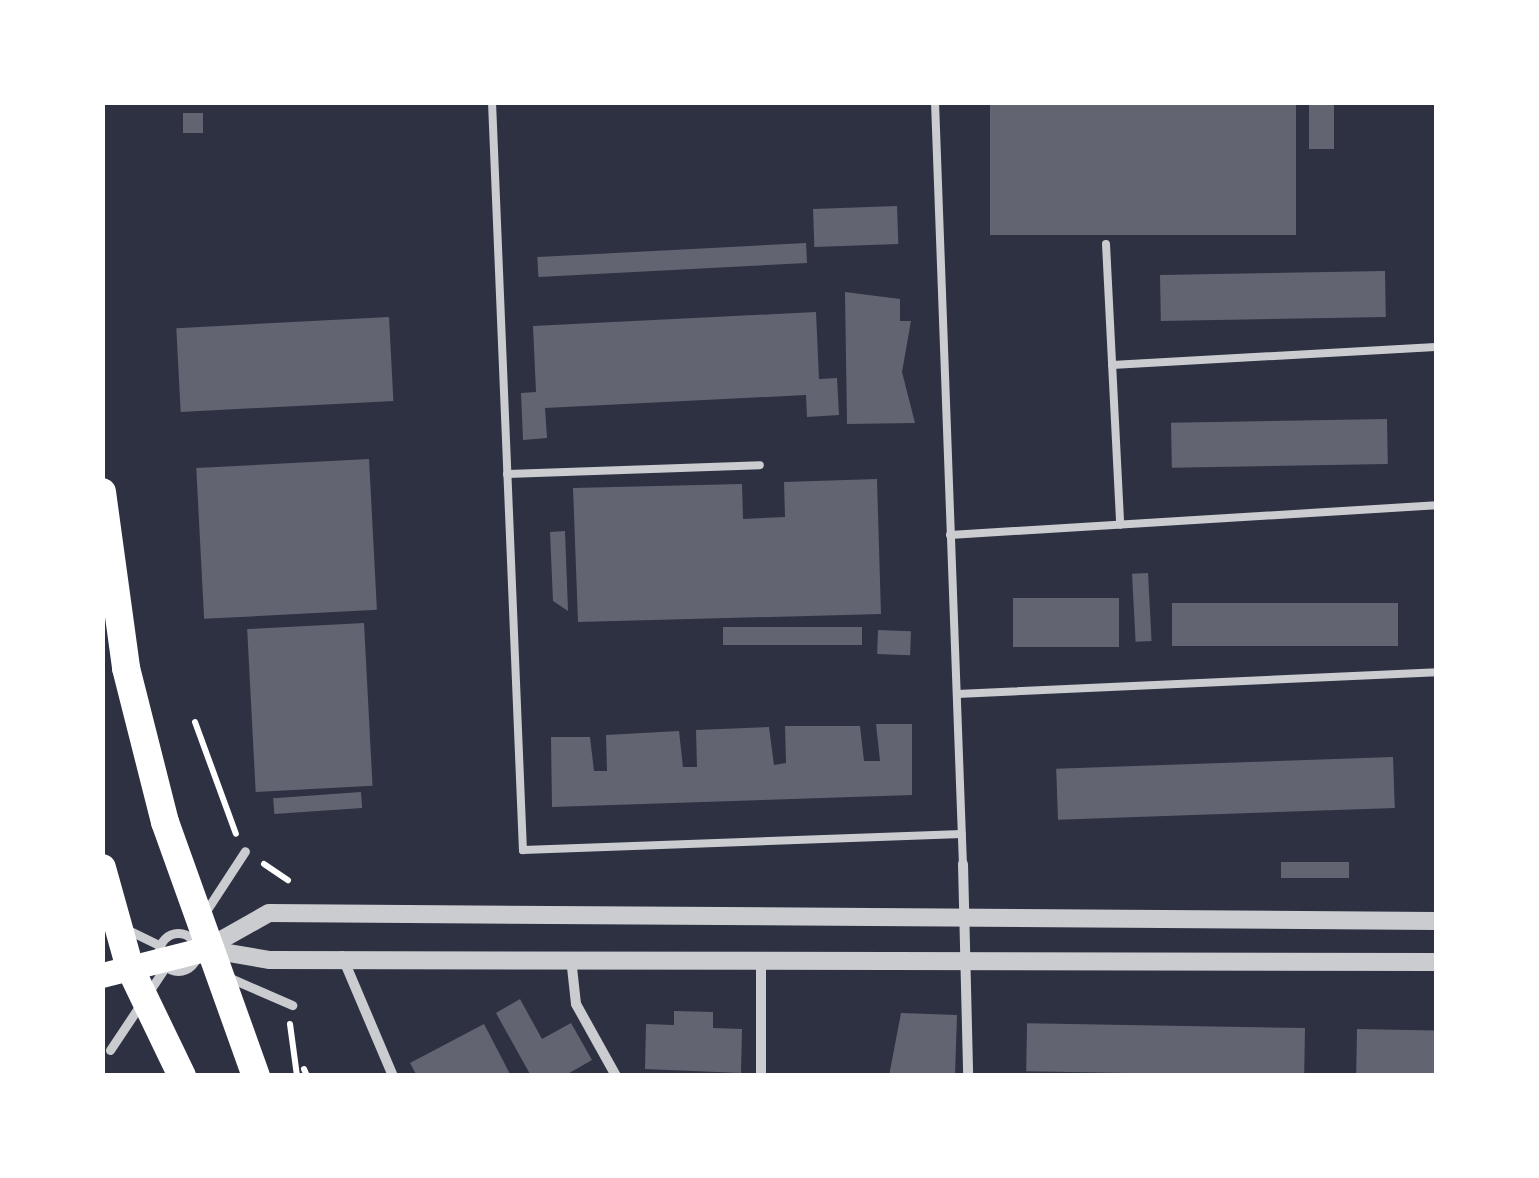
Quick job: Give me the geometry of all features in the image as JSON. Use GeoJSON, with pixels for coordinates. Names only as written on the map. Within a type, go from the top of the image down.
{"type":"FeatureCollection","features":[{"type":"Feature","properties":{"kind":"highway"},"geometry":{"type":"LineString","coordinates":[[102,492],[126,668],[196,950],[256,1076]]}},
{"type":"Feature","properties":{"kind":"highway"},"geometry":{"type":"LineString","coordinates":[[102,868],[130,968],[182,1076]]}},
{"type":"Feature","properties":{"kind":"main road"},"geometry":{"type":"LineString","coordinates":[[102,975],[196,950]]}},
{"type":"Feature","properties":{"kind":"street"},"geometry":{"type":"LineString","coordinates":[[166,966],[186,972],[245,851]]}},
{"type":"Feature","properties":{"kind":"street"},"geometry":{"type":"LineString","coordinates":[[963,864],[968,1076]]}},
{"type":"Feature","properties":{"kind":"street"},"geometry":{"type":"LineString","coordinates":[[196,950],[269,913],[964,921],[1436,921]]}},
{"type":"Feature","properties":{"kind":"street"},"geometry":{"type":"LineString","coordinates":[[102,918],[159,945],[166,966]]}},
{"type":"Feature","properties":{"kind":"street"},"geometry":{"type":"LineString","coordinates":[[159,945],[167,933],[292,1005]]}},
{"type":"Feature","properties":{"kind":"street"},"geometry":{"type":"LineString","coordinates":[[196,950],[270,960],[342,955],[1436,962]]}},
{"type":"Feature","properties":{"kind":"street"},"geometry":{"type":"LineString","coordinates":[[342,955],[394,1076]]}},
{"type":"Feature","properties":{"kind":"street"},"geometry":{"type":"LineString","coordinates":[[571,957],[576,1004],[616,1076]]}},
{"type":"Feature","properties":{"kind":"street"},"geometry":{"type":"LineString","coordinates":[[760,959],[761,1076]]}},
{"type":"Feature","properties":{"kind":"street"},"geometry":{"type":"LineString","coordinates":[[110,1050],[166,966]]}},
{"type":"Feature","properties":{"kind":"lane"},"geometry":{"type":"LineString","coordinates":[[492,102],[523,850],[962,834]]}},
{"type":"Feature","properties":{"kind":"lane"},"geometry":{"type":"LineString","coordinates":[[935,102],[963,864]]}},
{"type":"Feature","properties":{"kind":"lane"},"geometry":{"type":"LineString","coordinates":[[1106,244],[1120,525]]}},
{"type":"Feature","properties":{"kind":"lane"},"geometry":{"type":"LineString","coordinates":[[1112,365],[1436,347]]}},
{"type":"Feature","properties":{"kind":"lane"},"geometry":{"type":"LineString","coordinates":[[507,474],[760,465]]}},
{"type":"Feature","properties":{"kind":"lane"},"geometry":{"type":"LineString","coordinates":[[950,536],[1436,506]]}},
{"type":"Feature","properties":{"kind":"lane"},"geometry":{"type":"LineString","coordinates":[[956,694],[1436,672]]}},
{"type":"Feature","properties":{"kind":"path"},"geometry":{"type":"LineString","coordinates":[[195,722],[215,796],[245,851]]}},
{"type":"Feature","properties":{"kind":"path"},"geometry":{"type":"LineString","coordinates":[[292,1005],[287,1052],[296,1076]]}},
{"type":"Feature","properties":{"kind":"building"},"geometry":{"type":"Polygon","coordinates":[[[990,102],[1296,102],[1296,235],[990,235],[990,102]]]}},
{"type":"Feature","properties":{"kind":"building"},"geometry":{"type":"Polygon","coordinates":[[[1309,102],[1334,102],[1334,149],[1309,149],[1309,102]]]}},
{"type":"Feature","properties":{"kind":"building"},"geometry":{"type":"Polygon","coordinates":[[[183,113],[203,113],[203,133],[183,133],[183,113]]]}},
{"type":"Feature","properties":{"kind":"building"},"geometry":{"type":"Polygon","coordinates":[[[897,206],[898,244],[814,247],[813,209],[897,206]]]}},
{"type":"Feature","properties":{"kind":"building"},"geometry":{"type":"Polygon","coordinates":[[[806,243],[807,263],[538,277],[537,257],[806,243]]]}},
{"type":"Feature","properties":{"kind":"building"},"geometry":{"type":"Polygon","coordinates":[[[1385,271],[1386,317],[1161,321],[1160,275],[1385,271]]]}},
{"type":"Feature","properties":{"kind":"building"},"geometry":{"type":"Polygon","coordinates":[[[845,292],[900,299],[900,321],[911,321],[902,372],[915,423],[847,424],[845,292]]]}},
{"type":"Feature","properties":{"kind":"building"},"geometry":{"type":"Polygon","coordinates":[[[816,312],[819,379],[837,378],[839,415],[807,417],[806,395],[545,408],[547,438],[523,440],[521,393],[536,392],[533,326],[816,312]]]}},
{"type":"Feature","properties":{"kind":"building"},"geometry":{"type":"Polygon","coordinates":[[[389,317],[393,401],[181,412],[176,328],[389,317]]]}},
{"type":"Feature","properties":{"kind":"building"},"geometry":{"type":"Polygon","coordinates":[[[1387,419],[1388,464],[1172,468],[1171,423],[1387,419]]]}},
{"type":"Feature","properties":{"kind":"building"},"geometry":{"type":"Polygon","coordinates":[[[369,459],[377,610],[204,619],[196,468],[369,459]]]}},
{"type":"Feature","properties":{"kind":"building"},"geometry":{"type":"Polygon","coordinates":[[[877,479],[881,614],[578,622],[573,488],[742,484],[743,519],[785,517],[784,482],[877,479]]]}},
{"type":"Feature","properties":{"kind":"building"},"geometry":{"type":"Polygon","coordinates":[[[565,531],[568,611],[553,601],[550,532],[565,531]]]}},
{"type":"Feature","properties":{"kind":"building"},"geometry":{"type":"Polygon","coordinates":[[[1148,573],[1152,641],[1136,642],[1132,574],[1148,573]]]}},
{"type":"Feature","properties":{"kind":"building"},"geometry":{"type":"Polygon","coordinates":[[[1013,598],[1119,598],[1119,647],[1013,647],[1013,598]]]}},
{"type":"Feature","properties":{"kind":"building"},"geometry":{"type":"Polygon","coordinates":[[[1172,603],[1398,603],[1398,646],[1172,646],[1172,603]]]}},
{"type":"Feature","properties":{"kind":"building"},"geometry":{"type":"Polygon","coordinates":[[[364,623],[373,786],[256,792],[247,629],[364,623]]]}},
{"type":"Feature","properties":{"kind":"building"},"geometry":{"type":"Polygon","coordinates":[[[723,627],[862,627],[862,645],[723,645],[723,627]]]}},
{"type":"Feature","properties":{"kind":"building"},"geometry":{"type":"Polygon","coordinates":[[[878,630],[911,631],[910,655],[877,654],[878,630]]]}},
{"type":"Feature","properties":{"kind":"building"},"geometry":{"type":"Polygon","coordinates":[[[876,724],[912,724],[912,795],[552,807],[551,737],[590,737],[594,771],[607,771],[606,735],[679,731],[683,767],[697,767],[696,730],[769,727],[774,765],[786,763],[785,726],[860,726],[864,761],[880,761],[876,724]]]}},
{"type":"Feature","properties":{"kind":"building"},"geometry":{"type":"Polygon","coordinates":[[[1393,757],[1395,808],[1058,820],[1056,769],[1393,757]]]}},
{"type":"Feature","properties":{"kind":"building"},"geometry":{"type":"Polygon","coordinates":[[[361,792],[362,808],[274,814],[273,798],[361,792]]]}},
{"type":"Feature","properties":{"kind":"building"},"geometry":{"type":"Polygon","coordinates":[[[1281,862],[1349,862],[1349,878],[1281,878],[1281,862]]]}},
{"type":"Feature","properties":{"kind":"building"},"geometry":{"type":"Polygon","coordinates":[[[520,999],[542,1039],[571,1023],[592,1060],[564,1076],[531,1076],[496,1013],[520,999]]]}},
{"type":"Feature","properties":{"kind":"building"},"geometry":{"type":"Polygon","coordinates":[[[674,1011],[713,1012],[713,1028],[742,1029],[741,1073],[645,1069],[646,1024],[674,1025],[674,1011]]]}},
{"type":"Feature","properties":{"kind":"building"},"geometry":{"type":"Polygon","coordinates":[[[901,1013],[957,1015],[955,1076],[889,1076],[901,1013]]]}},
{"type":"Feature","properties":{"kind":"building"},"geometry":{"type":"Polygon","coordinates":[[[1027,1023],[1305,1028],[1304,1076],[1026,1071],[1027,1023]]]}},
{"type":"Feature","properties":{"kind":"building"},"geometry":{"type":"Polygon","coordinates":[[[484,1024],[511,1076],[417,1076],[410,1063],[484,1024]]]}},
{"type":"Feature","properties":{"kind":"building"},"geometry":{"type":"Polygon","coordinates":[[[1357,1029],[1436,1030],[1435,1076],[1356,1076],[1357,1029]]]}}]}
